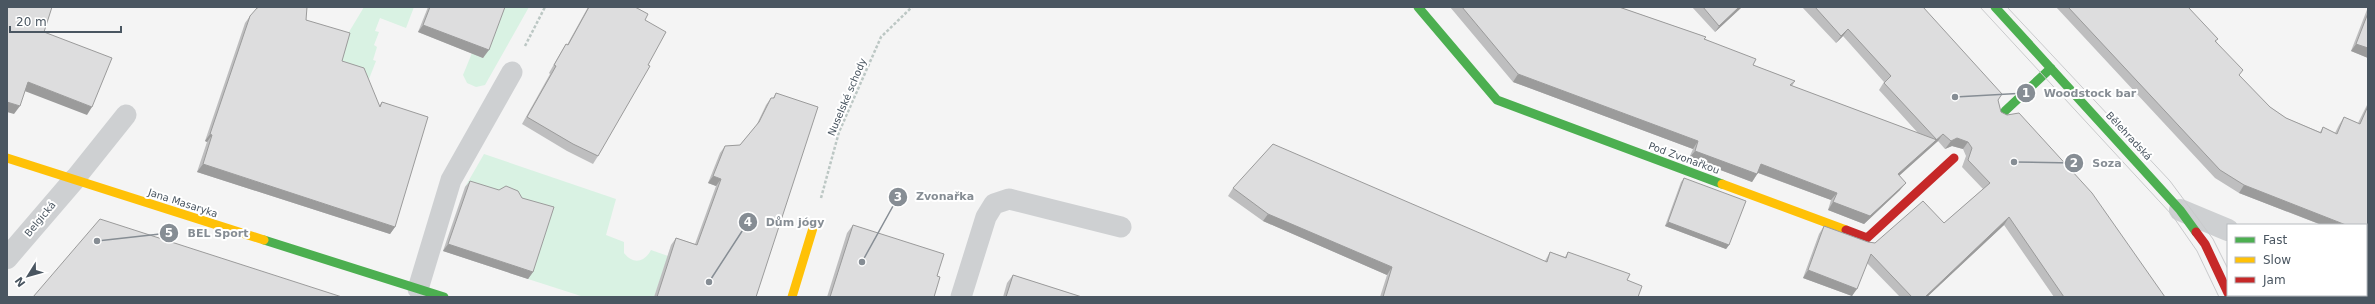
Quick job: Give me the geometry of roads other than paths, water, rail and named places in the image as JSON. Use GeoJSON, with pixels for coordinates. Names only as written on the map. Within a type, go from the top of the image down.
{"type":"FeatureCollection","features":[{"type":"Feature","properties":{"kind":"street","name":"Pod Zvonařkou"},"geometry":{"type":"LineString","coordinates":[[1418,7],[1497,100],[1867,238],[1954,158]]}},
{"type":"Feature","properties":{"kind":"street","name":"Bělehradská"},"geometry":{"type":"LineString","coordinates":[[1994,7],[2180,210],[2205,244],[2227,291]]}},
{"type":"Feature","properties":{"kind":"street"},"geometry":{"type":"LineString","coordinates":[[2005,111],[2051,68]]}},
{"type":"Feature","properties":{"kind":"street","name":"Jana Masaryka"},"geometry":{"type":"LineString","coordinates":[[7,158],[444,297]]}},
{"type":"Feature","properties":{"kind":"street","name":"Belgická"},"geometry":{"type":"LineString","coordinates":[[7,258],[74,180]]}},
{"type":"Feature","properties":{"kind":"street"},"geometry":{"type":"LineString","coordinates":[[2180,210],[2227,230]]}},
{"type":"Feature","properties":{"kind":"street"},"geometry":{"type":"LineString","coordinates":[[792,297],[813,228]]}},
{"type":"Feature","properties":{"kind":"lane"},"geometry":{"type":"LineString","coordinates":[[418,288],[451,180],[512,72]]}},
{"type":"Feature","properties":{"kind":"lane"},"geometry":{"type":"LineString","coordinates":[[74,180],[126,115]]}},
{"type":"Feature","properties":{"kind":"lane"},"geometry":{"type":"LineString","coordinates":[[961,297],[986,217],[994,204],[1009,199],[1121,227]]}},
{"type":"Feature","properties":{"kind":"tram line"},"geometry":{"type":"LineString","coordinates":[[1980,7],[2172,215],[2197,251],[2219,297]]}},
{"type":"Feature","properties":{"kind":"tram line"},"geometry":{"type":"LineString","coordinates":[[2007,7],[2170,181],[2213,239],[2227,267]]}},
{"type":"Feature","properties":{"kind":"place","name":"Woodstock bar"},"geometry":{"type":"Point","coordinates":[1955,97]}},
{"type":"Feature","properties":{"kind":"place","name":"Soza"},"geometry":{"type":"Point","coordinates":[2014,162]}},
{"type":"Feature","properties":{"kind":"place","name":"BEL Sport"},"geometry":{"type":"Point","coordinates":[97,241]}},
{"type":"Feature","properties":{"kind":"place","name":"Zvonařka"},"geometry":{"type":"Point","coordinates":[862,262]}},
{"type":"Feature","properties":{"kind":"place","name":"Dům jógy"},"geometry":{"type":"Point","coordinates":[709,282]}}]}
